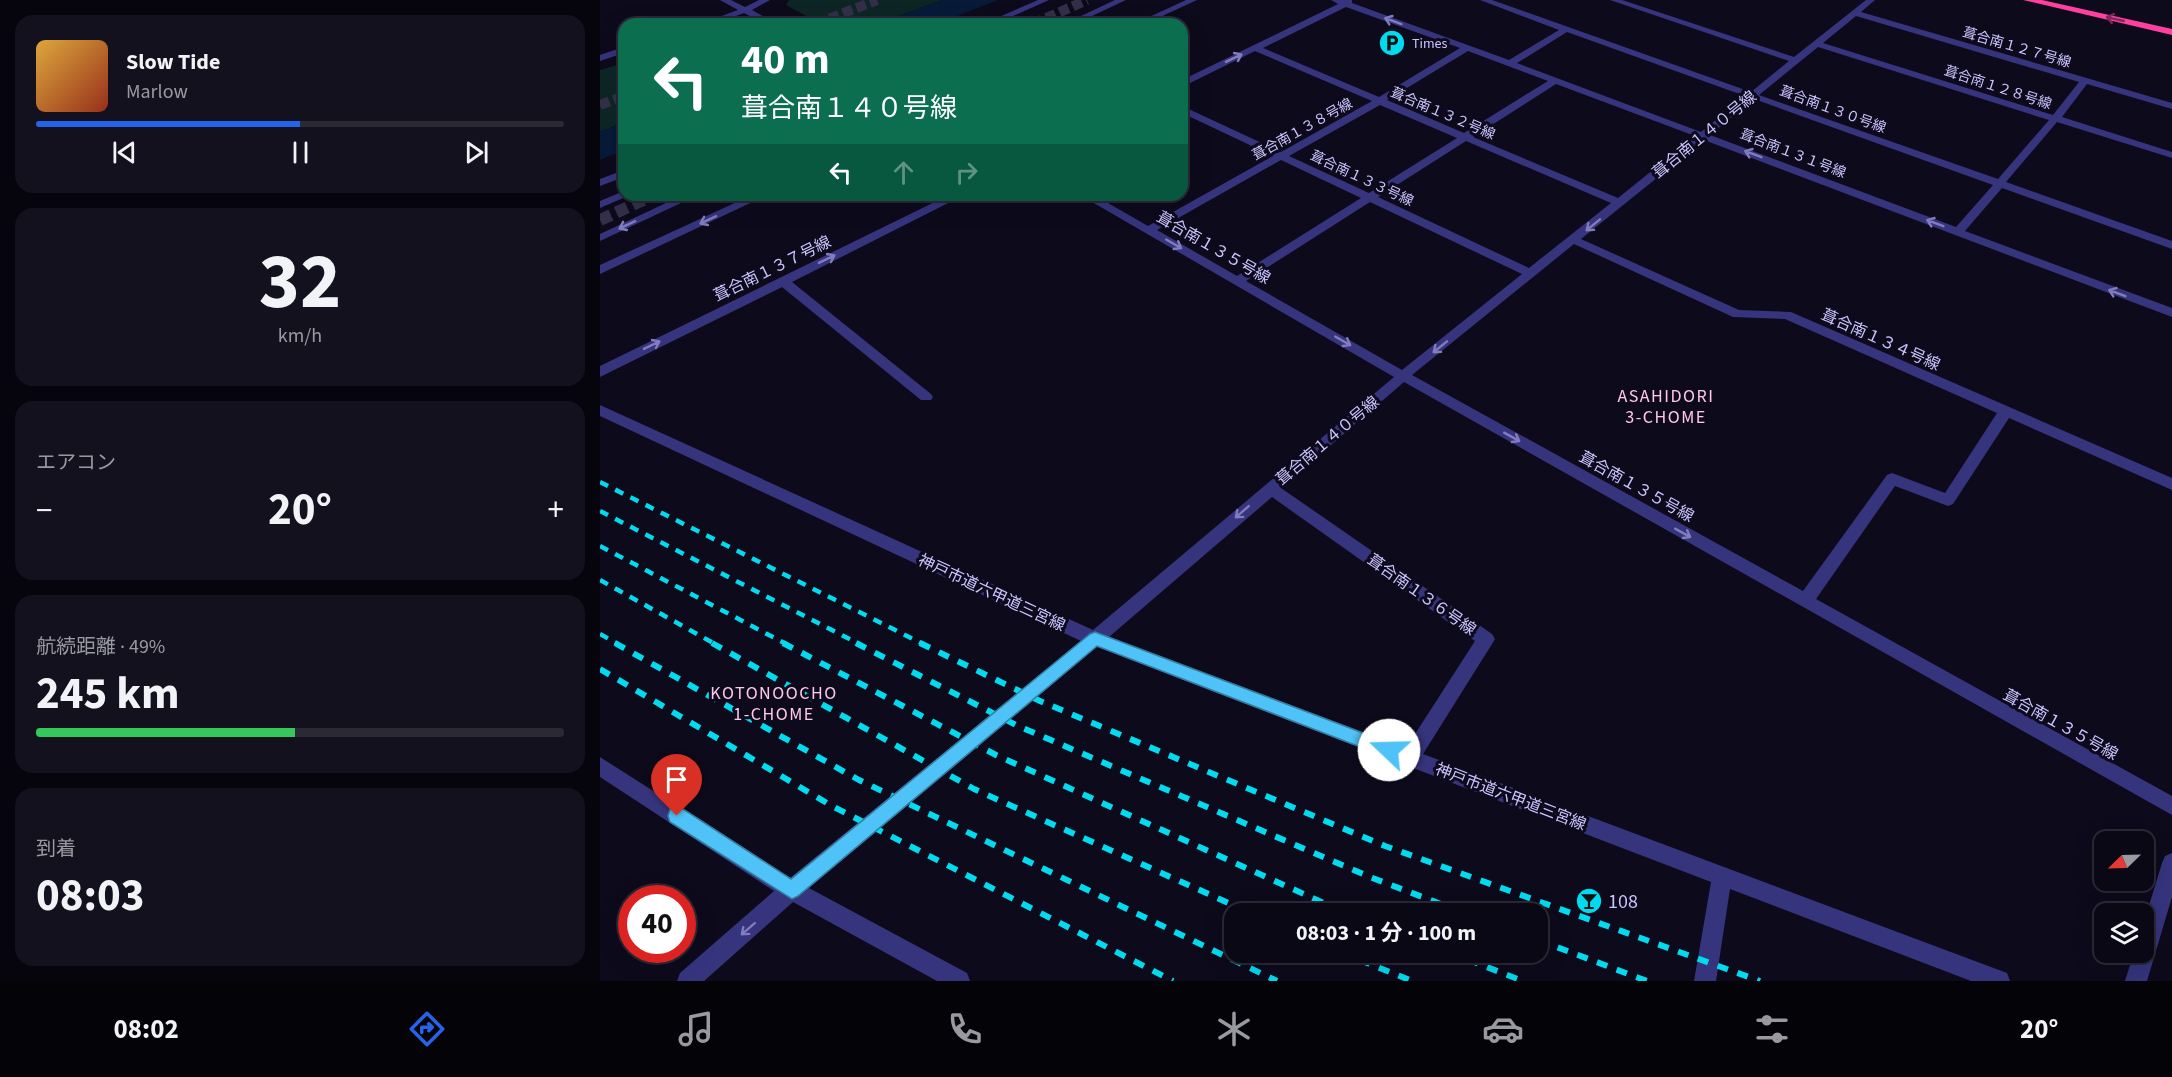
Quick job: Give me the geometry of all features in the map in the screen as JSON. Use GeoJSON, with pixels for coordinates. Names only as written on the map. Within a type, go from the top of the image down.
{"type":"FeatureCollection","features":[{"type":"Feature","properties":{"kind":"highway"},"geometry":{"type":"LineString","coordinates":[[2028,0],[2172,32]]}},
{"type":"Feature","properties":{"kind":"street"},"geometry":{"type":"LineString","coordinates":[[724,0],[761,18]]}},
{"type":"Feature","properties":{"kind":"street"},"geometry":{"type":"LineString","coordinates":[[722,18],[766,0]]}},
{"type":"Feature","properties":{"kind":"street"},"geometry":{"type":"LineString","coordinates":[[1002,18],[1045,0]]}},
{"type":"Feature","properties":{"kind":"street"},"geometry":{"type":"LineString","coordinates":[[1089,18],[1122,0]]}},
{"type":"Feature","properties":{"kind":"street"},"geometry":{"type":"LineString","coordinates":[[1152,18],[1193,0]]}},
{"type":"Feature","properties":{"kind":"street","name":"葺合南１３０号線"},"geometry":{"type":"LineString","coordinates":[[1484,0],[2172,245]]}},
{"type":"Feature","properties":{"kind":"street"},"geometry":{"type":"LineString","coordinates":[[1614,0],[1797,61]]}},
{"type":"Feature","properties":{"kind":"street","name":"葺合南１４０号線"},"geometry":{"type":"LineString","coordinates":[[688,981],[792,890],[1095,639],[1403,376],[1871,0]]}},
{"type":"Feature","properties":{"kind":"street"},"geometry":{"type":"LineString","coordinates":[[1188,81],[1344,1]]}},
{"type":"Feature","properties":{"kind":"street","name":"葺合南１３１号線"},"geometry":{"type":"LineString","coordinates":[[1344,1],[2172,313]]}},
{"type":"Feature","properties":{"kind":"street","name":"葺合南１２７号線"},"geometry":{"type":"LineString","coordinates":[[1855,13],[2172,106]]}},
{"type":"Feature","properties":{"kind":"street"},"geometry":{"type":"LineString","coordinates":[[1509,64],[1566,28]]}},
{"type":"Feature","properties":{"kind":"street","name":"葺合南１２８号線"},"geometry":{"type":"LineString","coordinates":[[1816,44],[2172,155]]}},
{"type":"Feature","properties":{"kind":"street","name":"葺合南１３２号線"},"geometry":{"type":"LineString","coordinates":[[1255,48],[1620,203]]}},
{"type":"Feature","properties":{"kind":"street","name":"葺合南１３８号線"},"geometry":{"type":"LineString","coordinates":[[1149,230],[1379,101],[1467,48]]}},
{"type":"Feature","properties":{"kind":"street"},"geometry":{"type":"LineString","coordinates":[[600,58],[618,52]]}},
{"type":"Feature","properties":{"kind":"street"},"geometry":{"type":"LineString","coordinates":[[1238,281],[1555,80]]}},
{"type":"Feature","properties":{"kind":"street"},"geometry":{"type":"LineString","coordinates":[[1958,232],[2085,81]]}},
{"type":"Feature","properties":{"kind":"street","name":"葺合南１３３号線"},"geometry":{"type":"LineString","coordinates":[[1188,112],[1531,274]]}},
{"type":"Feature","properties":{"kind":"street"},"geometry":{"type":"LineString","coordinates":[[600,183],[618,176]]}},
{"type":"Feature","properties":{"kind":"street"},"geometry":{"type":"LineString","coordinates":[[600,205],[618,197]]}},
{"type":"Feature","properties":{"kind":"street"},"geometry":{"type":"LineString","coordinates":[[600,238],[679,201]]}},
{"type":"Feature","properties":{"kind":"street"},"geometry":{"type":"LineString","coordinates":[[600,270],[747,201]]}},
{"type":"Feature","properties":{"kind":"street","name":"葺合南１３７号線"},"geometry":{"type":"LineString","coordinates":[[600,372],[946,201]]}},
{"type":"Feature","properties":{"kind":"street","name":"葺合南１３５号線"},"geometry":{"type":"LineString","coordinates":[[1097,201],[1403,376],[2172,806]]}},
{"type":"Feature","properties":{"kind":"street","name":"葺合南１３４号線"},"geometry":{"type":"LineString","coordinates":[[1574,240],[1737,314],[1787,315],[2172,484]]}},
{"type":"Feature","properties":{"kind":"street"},"geometry":{"type":"LineString","coordinates":[[783,281],[926,397]]}},
{"type":"Feature","properties":{"kind":"street","name":"神戸市道六甲道三宮線"},"geometry":{"type":"LineString","coordinates":[[600,410],[1095,639],[1999,981]]}},
{"type":"Feature","properties":{"kind":"street"},"geometry":{"type":"LineString","coordinates":[[1805,601],[1892,479],[1947,500],[2006,411]]}},
{"type":"Feature","properties":{"kind":"street","name":"葺合南１３６号線"},"geometry":{"type":"LineString","coordinates":[[1270,488],[1486,639],[1410,758]]}},
{"type":"Feature","properties":{"kind":"street"},"geometry":{"type":"LineString","coordinates":[[600,766],[792,890],[959,981]]}},
{"type":"Feature","properties":{"kind":"street"},"geometry":{"type":"LineString","coordinates":[[2136,981],[2172,863]]}},
{"type":"Feature","properties":{"kind":"street"},"geometry":{"type":"LineString","coordinates":[[1705,981],[1722,876]]}},
{"type":"Feature","properties":{"kind":"green space"},"geometry":{"type":"Polygon","coordinates":[[[789,0],[942,0],[894,18],[810,18],[786,5],[789,0]]]}},
{"type":"Feature","properties":{"kind":"green space"},"geometry":{"type":"Polygon","coordinates":[[[618,65],[618,124],[600,132],[600,70],[618,65]]]}},
{"type":"Feature","properties":{"kind":"water"},"geometry":{"type":"Polygon","coordinates":[[[942,0],[998,0],[952,18],[894,18],[942,0]]]}},
{"type":"Feature","properties":{"kind":"water"},"geometry":{"type":"Polygon","coordinates":[[[618,124],[618,152],[600,160],[600,132],[618,124]]]}},
{"type":"Feature","properties":{"kind":"tunnel"},"geometry":{"type":"LineString","coordinates":[[831,18],[877,0]]}},
{"type":"Feature","properties":{"kind":"tunnel"},"geometry":{"type":"LineString","coordinates":[[1046,18],[1087,0]]}},
{"type":"Feature","properties":{"kind":"tunnel"},"geometry":{"type":"LineString","coordinates":[[600,105],[618,98]]}},
{"type":"Feature","properties":{"kind":"tunnel"},"geometry":{"type":"LineString","coordinates":[[600,220],[641,201]]}},
{"type":"Feature","properties":{"kind":"railway"},"geometry":{"type":"LineString","coordinates":[[600,482],[923,644]]}},
{"type":"Feature","properties":{"kind":"railway"},"geometry":{"type":"LineString","coordinates":[[600,511],[859,644]]}},
{"type":"Feature","properties":{"kind":"railway"},"geometry":{"type":"LineString","coordinates":[[600,546],[786,644]]}},
{"type":"Feature","properties":{"kind":"railway"},"geometry":{"type":"LineString","coordinates":[[600,580],[715,644]]}},
{"type":"Feature","properties":{"kind":"railway"},"geometry":{"type":"LineString","coordinates":[[600,634],[618,644]]}},
{"type":"Feature","properties":{"kind":"railway"},"geometry":{"type":"LineString","coordinates":[[615,643],[859,780],[1277,981]]}},
{"type":"Feature","properties":{"kind":"railway"},"geometry":{"type":"LineString","coordinates":[[712,643],[974,789],[1228,903]]}},
{"type":"Feature","properties":{"kind":"railway"},"geometry":{"type":"LineString","coordinates":[[783,643],[996,755],[1324,903]]}},
{"type":"Feature","properties":{"kind":"railway"},"geometry":{"type":"LineString","coordinates":[[856,643],[1018,726],[1370,877],[1438,903]]}},
{"type":"Feature","properties":{"kind":"railway"},"geometry":{"type":"LineString","coordinates":[[920,643],[1040,701],[1385,846],[1760,981]]}},
{"type":"Feature","properties":{"kind":"railway"},"geometry":{"type":"LineString","coordinates":[[600,669],[832,806],[1173,981]]}},
{"type":"Feature","properties":{"kind":"railway"},"geometry":{"type":"LineString","coordinates":[[1548,944],[1647,981]]}},
{"type":"Feature","properties":{"kind":"railway"},"geometry":{"type":"LineString","coordinates":[[1367,963],[1412,981]]}},
{"type":"Feature","properties":{"kind":"railway"},"geometry":{"type":"LineString","coordinates":[[1476,963],[1523,981]]}},
{"type":"Feature","properties":{"kind":"place","name":"Times"},"geometry":{"type":"Point","coordinates":[1392,43]}},
{"type":"Feature","properties":{"kind":"place","name":"108"},"geometry":{"type":"Point","coordinates":[1589,901]}},
{"type":"Feature","properties":{"kind":"district","name":"ASAHIDORI 3-CHOME"},"geometry":{"type":"Point","coordinates":[1666,406]}},
{"type":"Feature","properties":{"kind":"district","name":"KOTONOOCHO 1-CHOME"},"geometry":{"type":"Point","coordinates":[774,703]}},
{"type":"Feature","properties":{"kind":"route"},"geometry":{"type":"LineString","coordinates":[[677,816],[792,890],[1095,639],[1389,750]]}}]}
